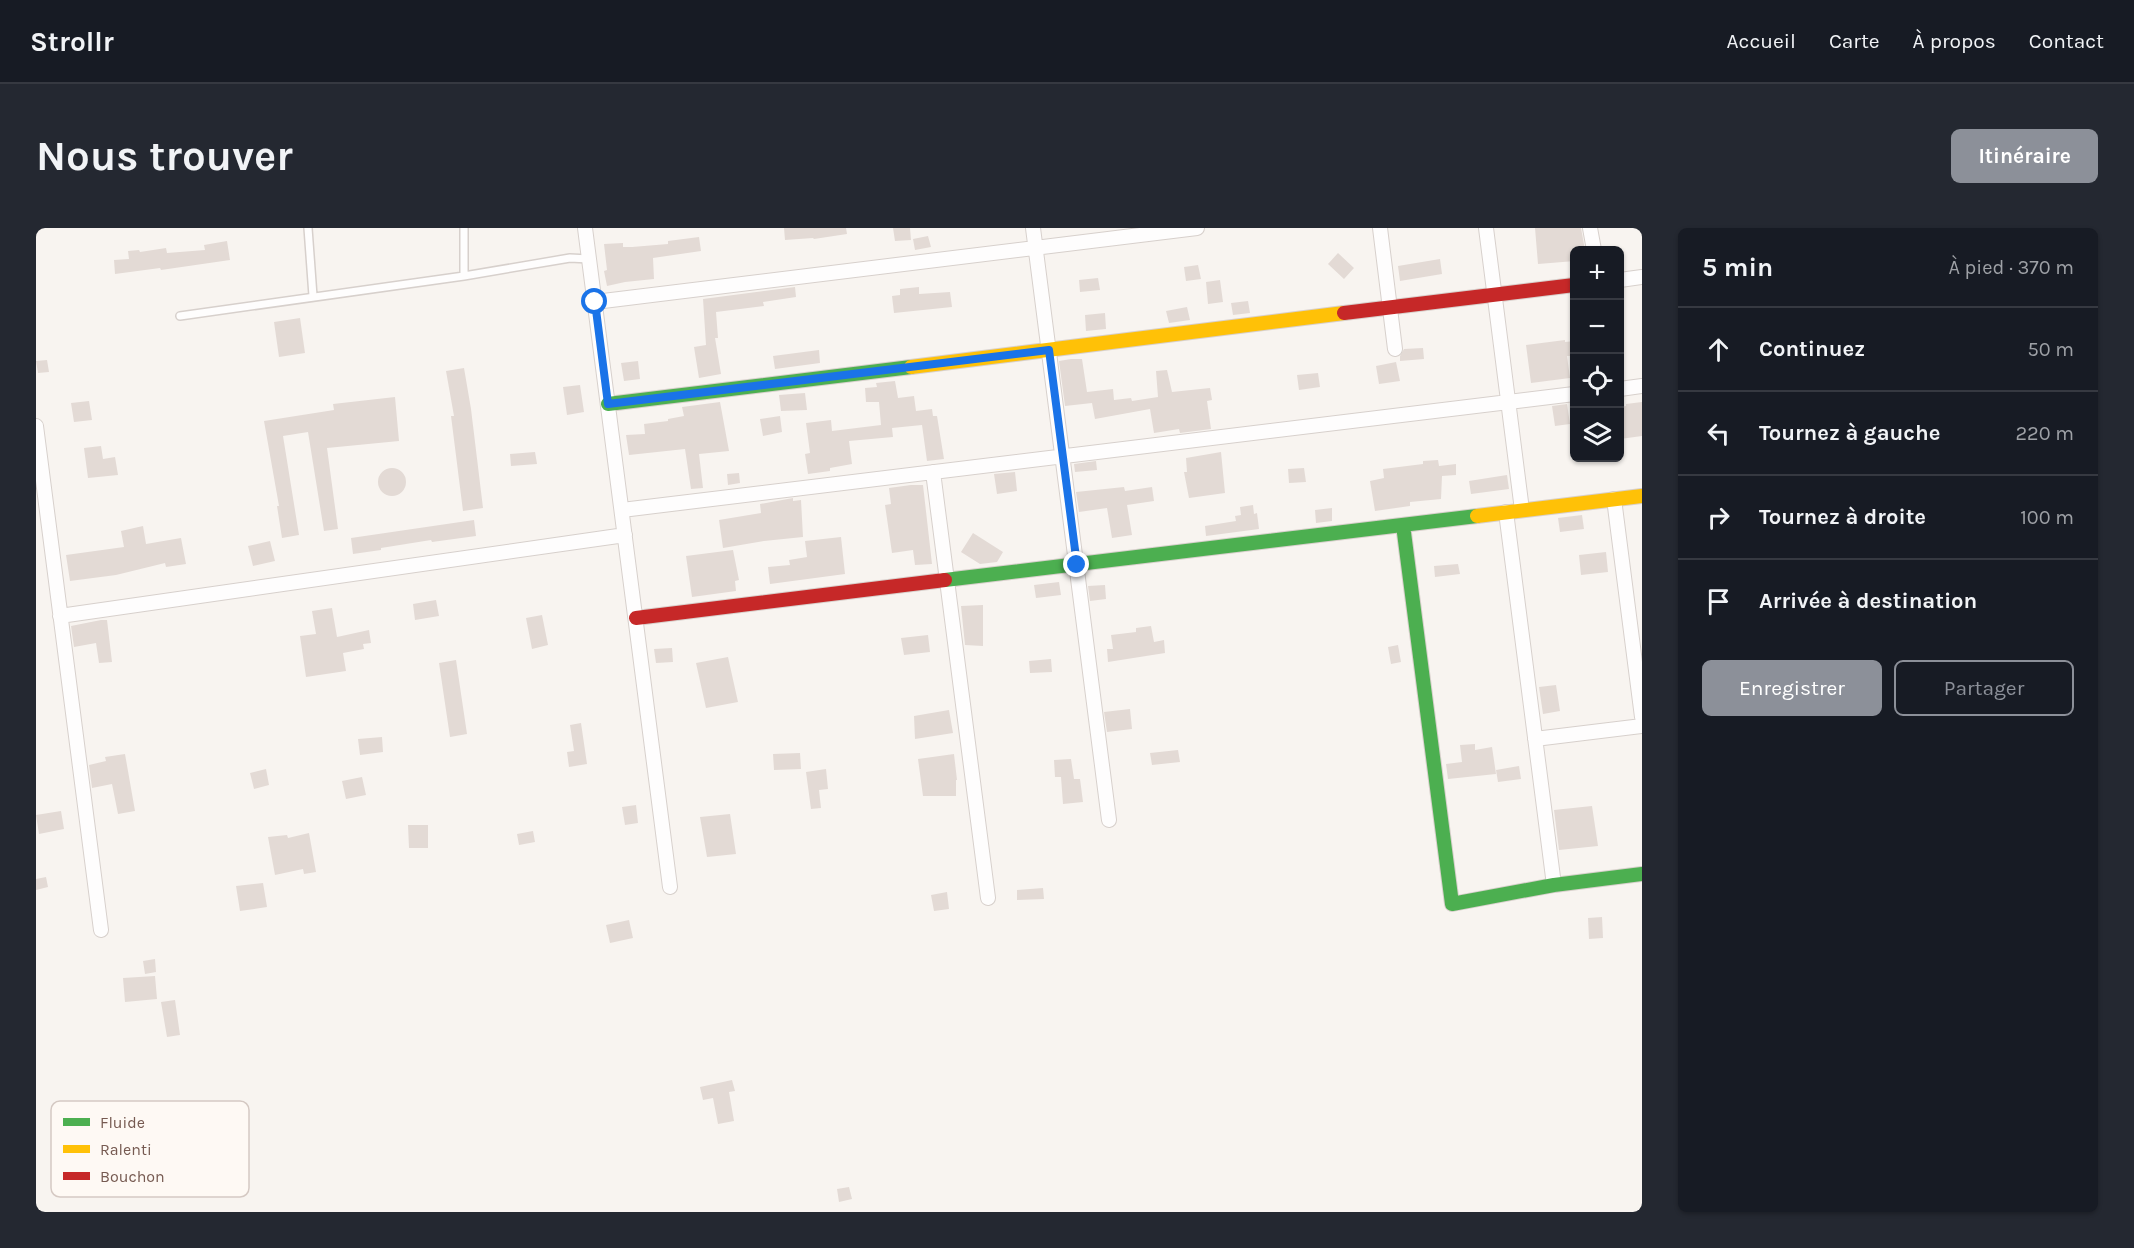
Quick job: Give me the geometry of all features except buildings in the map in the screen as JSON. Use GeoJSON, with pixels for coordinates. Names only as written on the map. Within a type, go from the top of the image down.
{"type":"FeatureCollection","features":[{"type":"Feature","properties":{"kind":"street"},"geometry":{"type":"LineString","coordinates":[[585,228],[670,887]]}},
{"type":"Feature","properties":{"kind":"street"},"geometry":{"type":"LineString","coordinates":[[1033,228],[1109,820]]}},
{"type":"Feature","properties":{"kind":"street"},"geometry":{"type":"LineString","coordinates":[[595,302],[1197,228]]}},
{"type":"Feature","properties":{"kind":"street"},"geometry":{"type":"LineString","coordinates":[[1380,228],[1395,349]]}},
{"type":"Feature","properties":{"kind":"street"},"geometry":{"type":"LineString","coordinates":[[1486,228],[1522,510]]}},
{"type":"Feature","properties":{"kind":"street"},"geometry":{"type":"LineString","coordinates":[[1590,228],[1593,246]]}},
{"type":"Feature","properties":{"kind":"street"},"geometry":{"type":"LineString","coordinates":[[1624,279],[1642,277]]}},
{"type":"Feature","properties":{"kind":"street"},"geometry":{"type":"LineString","coordinates":[[608,404],[1570,286]]}},
{"type":"Feature","properties":{"kind":"street"},"geometry":{"type":"LineString","coordinates":[[1624,388],[1642,386]]}},
{"type":"Feature","properties":{"kind":"street"},"geometry":{"type":"LineString","coordinates":[[621,510],[1570,395]]}},
{"type":"Feature","properties":{"kind":"street"},"geometry":{"type":"LineString","coordinates":[[36,426],[101,930]]}},
{"type":"Feature","properties":{"kind":"street"},"geometry":{"type":"LineString","coordinates":[[933,472],[988,898]]}},
{"type":"Feature","properties":{"kind":"street"},"geometry":{"type":"LineString","coordinates":[[636,618],[1642,496]]}},
{"type":"Feature","properties":{"kind":"street"},"geometry":{"type":"LineString","coordinates":[[1614,499],[1642,717]]}},
{"type":"Feature","properties":{"kind":"street"},"geometry":{"type":"LineString","coordinates":[[1506,512],[1554,885]]}},
{"type":"Feature","properties":{"kind":"street"},"geometry":{"type":"LineString","coordinates":[[1403,525],[1452,904],[1554,885],[1642,874]]}},
{"type":"Feature","properties":{"kind":"street"},"geometry":{"type":"LineString","coordinates":[[60,616],[625,535]]}},
{"type":"Feature","properties":{"kind":"street"},"geometry":{"type":"LineString","coordinates":[[1535,739],[1642,726]]}},
{"type":"Feature","properties":{"kind":"lane"},"geometry":{"type":"LineString","coordinates":[[308,228],[313,296]]}},
{"type":"Feature","properties":{"kind":"lane"},"geometry":{"type":"LineString","coordinates":[[464,228],[464,276]]}},
{"type":"Feature","properties":{"kind":"lane"},"geometry":{"type":"LineString","coordinates":[[180,316],[464,276],[570,258],[590,259]]}},
{"type":"Feature","properties":{"kind":"traffic: fast"},"geometry":{"type":"LineString","coordinates":[[608,404],[911,367]]}},
{"type":"Feature","properties":{"kind":"traffic: fast"},"geometry":{"type":"LineString","coordinates":[[945,580],[1477,516]]}},
{"type":"Feature","properties":{"kind":"traffic: fast"},"geometry":{"type":"LineString","coordinates":[[1403,525],[1452,904],[1554,885],[1642,874]]}},
{"type":"Feature","properties":{"kind":"traffic: slow"},"geometry":{"type":"LineString","coordinates":[[911,367],[1344,313]]}},
{"type":"Feature","properties":{"kind":"traffic: slow"},"geometry":{"type":"LineString","coordinates":[[1477,516],[1642,496]]}},
{"type":"Feature","properties":{"kind":"traffic: jam"},"geometry":{"type":"LineString","coordinates":[[1344,313],[1570,285]]}},
{"type":"Feature","properties":{"kind":"traffic: jam"},"geometry":{"type":"LineString","coordinates":[[636,618],[945,580]]}},
{"type":"Feature","properties":{"kind":"route"},"geometry":{"type":"LineString","coordinates":[[595,302],[608,404],[1049,350],[1077,565]]}}]}
